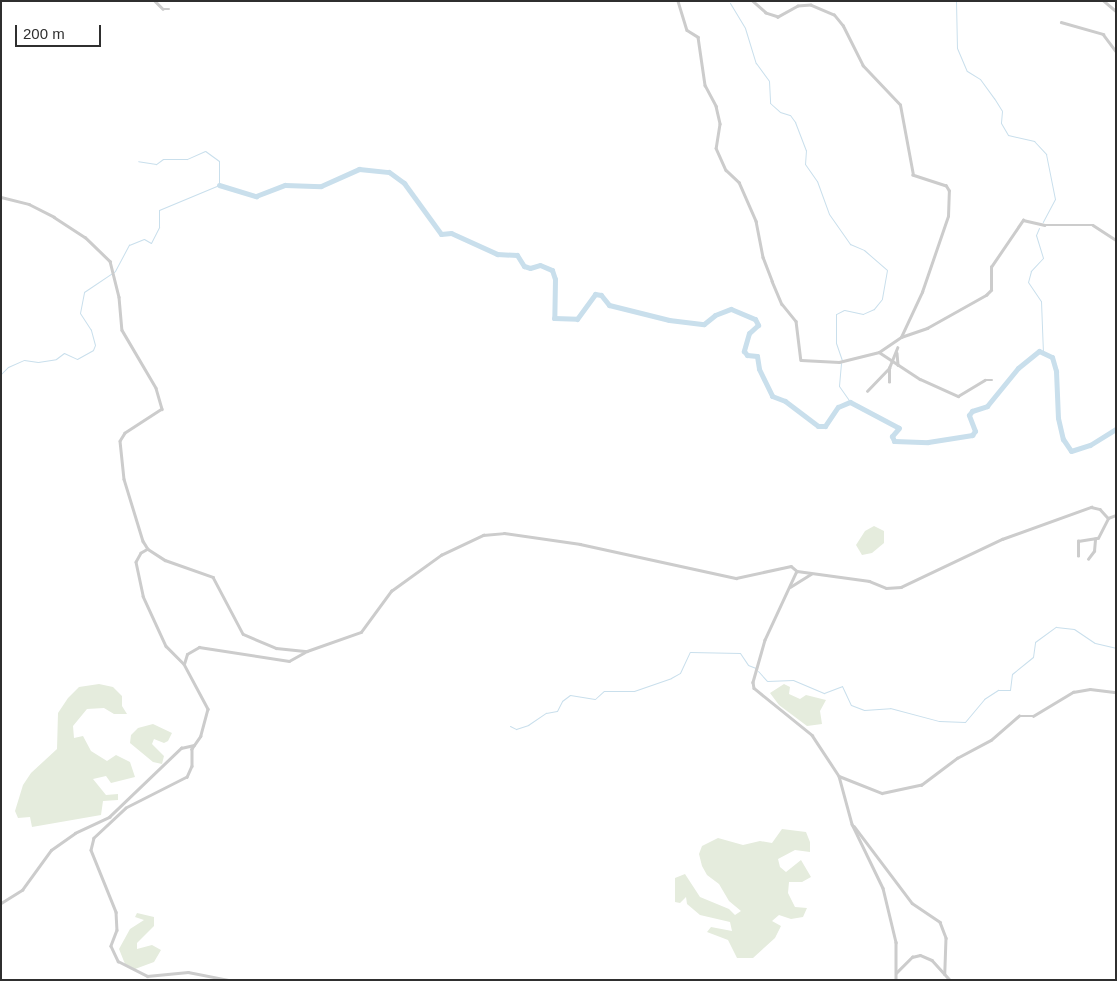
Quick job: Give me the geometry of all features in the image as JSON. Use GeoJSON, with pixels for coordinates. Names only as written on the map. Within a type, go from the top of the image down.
{"type":"FeatureCollection","features":[{"type":"Feature","properties":{"kind":"street"},"geometry":{"type":"LineString","coordinates":[[155,1],[159,7],[169,9]]}},
{"type":"Feature","properties":{"kind":"street"},"geometry":{"type":"LineString","coordinates":[[678,1],[687,30],[698,37],[705,85],[716,106],[720,124],[716,148],[726,170],[739,182],[756,221],[763,258],[772,281],[782,304],[796,321],[801,360],[839,362],[879,352],[897,339],[927,328],[986,295],[991,290],[991,267],[1024,220],[1044,225],[1093,225],[1116,240]]}},
{"type":"Feature","properties":{"kind":"street"},"geometry":{"type":"LineString","coordinates":[[752,1],[766,13],[778,17],[798,6],[811,5],[834,15],[843,26],[863,66],[900,105],[913,175],[946,186],[948,191],[948,216],[935,259],[901,337]]}},
{"type":"Feature","properties":{"kind":"street"},"geometry":{"type":"LineString","coordinates":[[1104,1],[1116,11]]}},
{"type":"Feature","properties":{"kind":"street"},"geometry":{"type":"LineString","coordinates":[[1061,22],[1103,34],[1116,51]]}},
{"type":"Feature","properties":{"kind":"street"},"geometry":{"type":"LineString","coordinates":[[1,197],[29,204],[54,217],[105,256],[114,272],[122,330],[140,357],[156,388],[162,409],[125,433],[120,441],[124,479],[148,549],[178,566],[213,578],[243,634],[254,641],[291,651],[307,651]]}},
{"type":"Feature","properties":{"kind":"street"},"geometry":{"type":"LineString","coordinates":[[897,339],[899,367]]}},
{"type":"Feature","properties":{"kind":"street"},"geometry":{"type":"LineString","coordinates":[[889,382],[889,368],[898,348]]}},
{"type":"Feature","properties":{"kind":"street"},"geometry":{"type":"LineString","coordinates":[[879,352],[899,367],[958,396],[985,380],[992,380]]}},
{"type":"Feature","properties":{"kind":"street"},"geometry":{"type":"LineString","coordinates":[[867,391],[889,368]]}},
{"type":"Feature","properties":{"kind":"street"},"geometry":{"type":"LineString","coordinates":[[184,664],[187,654],[199,646],[289,661],[307,651],[361,632],[386,595],[442,555],[483,535],[504,533],[580,544],[736,578],[791,566],[797,571],[869,581],[886,588],[901,588],[1002,539],[1091,507],[1100,509],[1108,518]]}},
{"type":"Feature","properties":{"kind":"street"},"geometry":{"type":"LineString","coordinates":[[1088,559],[1094,551],[1095,539],[1108,518],[1116,515]]}},
{"type":"Feature","properties":{"kind":"street"},"geometry":{"type":"LineString","coordinates":[[1078,556],[1078,541],[1084,538],[1095,539]]}},
{"type":"Feature","properties":{"kind":"street"},"geometry":{"type":"LineString","coordinates":[[148,549],[141,553],[136,562],[143,596],[171,654],[184,664],[208,709],[201,736],[194,745],[187,778],[126,808],[94,838],[91,850],[116,912],[117,930],[111,946],[118,961],[147,976],[188,972],[229,980]]}},
{"type":"Feature","properties":{"kind":"street"},"geometry":{"type":"LineString","coordinates":[[797,571],[756,664],[754,688],[812,735],[839,776],[852,824],[883,888],[896,942],[896,980]]}},
{"type":"Feature","properties":{"kind":"street"},"geometry":{"type":"LineString","coordinates":[[789,588],[813,574]]}},
{"type":"Feature","properties":{"kind":"street"},"geometry":{"type":"LineString","coordinates":[[839,776],[882,793],[921,784],[957,758],[985,744],[1019,716],[1033,716],[1073,692],[1090,689],[1116,692]]}},
{"type":"Feature","properties":{"kind":"street"},"geometry":{"type":"LineString","coordinates":[[1,903],[22,890],[52,850],[75,833],[109,817],[181,748],[194,745]]}},
{"type":"Feature","properties":{"kind":"street"},"geometry":{"type":"LineString","coordinates":[[852,824],[912,903],[940,922],[946,944],[945,974]]}},
{"type":"Feature","properties":{"kind":"street"},"geometry":{"type":"LineString","coordinates":[[896,974],[912,956],[920,955],[932,960],[950,980]]}},
{"type":"Feature","properties":{"kind":"street"},"geometry":{"type":"LineString","coordinates":[[245,980],[283,980]]}},
{"type":"Feature","properties":{"kind":"green space"},"geometry":{"type":"Polygon","coordinates":[[[874,526],[884,531],[884,543],[872,553],[862,555],[856,545],[865,531],[874,526]]]}},
{"type":"Feature","properties":{"kind":"green space"},"geometry":{"type":"Polygon","coordinates":[[[99,684],[113,687],[122,696],[122,706],[127,714],[114,714],[104,708],[87,709],[73,726],[74,738],[83,736],[91,751],[107,761],[116,755],[130,762],[135,777],[111,783],[106,776],[93,779],[106,795],[118,794],[118,800],[103,801],[101,815],[32,827],[30,817],[18,818],[15,811],[23,785],[31,773],[57,749],[58,713],[68,698],[79,687],[99,684]]]}},
{"type":"Feature","properties":{"kind":"green space"},"geometry":{"type":"Polygon","coordinates":[[[784,684],[790,687],[789,694],[800,699],[806,695],[826,700],[820,711],[822,724],[807,726],[779,705],[770,693],[784,684]]]}},
{"type":"Feature","properties":{"kind":"green space"},"geometry":{"type":"Polygon","coordinates":[[[153,724],[172,733],[168,741],[164,743],[154,739],[152,744],[164,756],[162,764],[153,762],[130,743],[131,735],[138,728],[153,724]]]}},
{"type":"Feature","properties":{"kind":"green space"},"geometry":{"type":"Polygon","coordinates":[[[782,829],[806,832],[810,842],[810,852],[795,850],[778,859],[780,867],[786,872],[801,860],[811,877],[802,882],[789,882],[788,893],[795,907],[807,908],[803,917],[791,919],[779,915],[772,921],[781,926],[775,938],[753,958],[737,958],[728,940],[707,932],[711,927],[732,931],[730,922],[700,915],[687,904],[686,897],[680,903],[675,902],[675,878],[685,874],[700,897],[729,909],[735,915],[741,911],[729,901],[719,884],[707,875],[702,866],[699,854],[702,846],[718,838],[743,845],[760,841],[772,843],[782,829]]]}},
{"type":"Feature","properties":{"kind":"green space"},"geometry":{"type":"Polygon","coordinates":[[[137,913],[154,917],[154,926],[137,943],[137,949],[152,945],[161,950],[154,962],[135,969],[125,964],[119,949],[130,929],[144,920],[135,917],[137,913]]]}},
{"type":"Feature","properties":{"kind":"waterway"},"geometry":{"type":"LineString","coordinates":[[956,1],[957,48],[967,71],[980,79],[994,98],[1002,111],[1001,123],[1008,135],[1034,141],[1046,154],[1055,199],[1043,222]]}},
{"type":"Feature","properties":{"kind":"waterway"},"geometry":{"type":"LineString","coordinates":[[730,3],[745,28],[756,63],[769,81],[770,103],[780,112],[790,115],[795,122],[806,150],[805,164],[817,181],[829,214],[850,244],[864,250],[887,270],[882,299],[874,309],[863,314],[844,310],[836,314],[836,343],[842,360]]}},
{"type":"Feature","properties":{"kind":"waterway"},"geometry":{"type":"LineString","coordinates":[[1,374],[8,367],[24,360],[38,362],[56,359],[64,353],[77,359],[93,350],[95,345],[91,330],[80,313],[84,292],[115,271],[129,245],[144,239],[151,243],[159,227],[159,210],[219,185],[219,161],[205,151],[187,159],[163,159],[156,164],[138,161]]}},
{"type":"Feature","properties":{"kind":"waterway"},"geometry":{"type":"LineString","coordinates":[[219,185],[256,196],[285,185],[321,186],[359,169],[389,172],[404,183],[441,234],[451,233],[497,254],[517,255],[524,266],[530,268],[540,265],[552,270],[555,279],[554,318],[577,319],[595,294],[601,295],[609,305],[669,320],[704,324],[715,315],[731,309],[755,319],[758,325],[749,333],[744,351],[747,355],[757,356],[759,369],[772,396],[785,401],[818,426],[825,426],[838,407],[850,402],[899,428],[892,436],[894,441],[928,442],[972,435],[975,431],[969,415],[972,411],[987,406],[1018,368],[1039,351],[1052,357],[1056,371],[1058,418],[1063,439],[1071,451],[1090,445],[1116,429]]}},
{"type":"Feature","properties":{"kind":"waterway"},"geometry":{"type":"LineString","coordinates":[[1039,228],[1036,235],[1043,258],[1031,271],[1028,282],[1041,301],[1043,353]]}},
{"type":"Feature","properties":{"kind":"waterway"},"geometry":{"type":"LineString","coordinates":[[841,363],[839,386],[850,402]]}},
{"type":"Feature","properties":{"kind":"waterway"},"geometry":{"type":"LineString","coordinates":[[758,671],[767,681],[793,680],[824,693],[842,686],[851,705],[864,710],[890,708],[939,721],[965,722],[984,699],[998,690],[1010,690],[1012,674],[1033,657],[1035,642],[1056,627],[1074,629],[1095,643],[1116,648]]}},
{"type":"Feature","properties":{"kind":"waterway"},"geometry":{"type":"LineString","coordinates":[[510,726],[516,729],[528,725],[546,713],[557,711],[562,701],[570,695],[595,699],[604,691],[634,691],[671,678],[680,673],[690,652],[740,653],[748,665],[756,668]]}}]}
